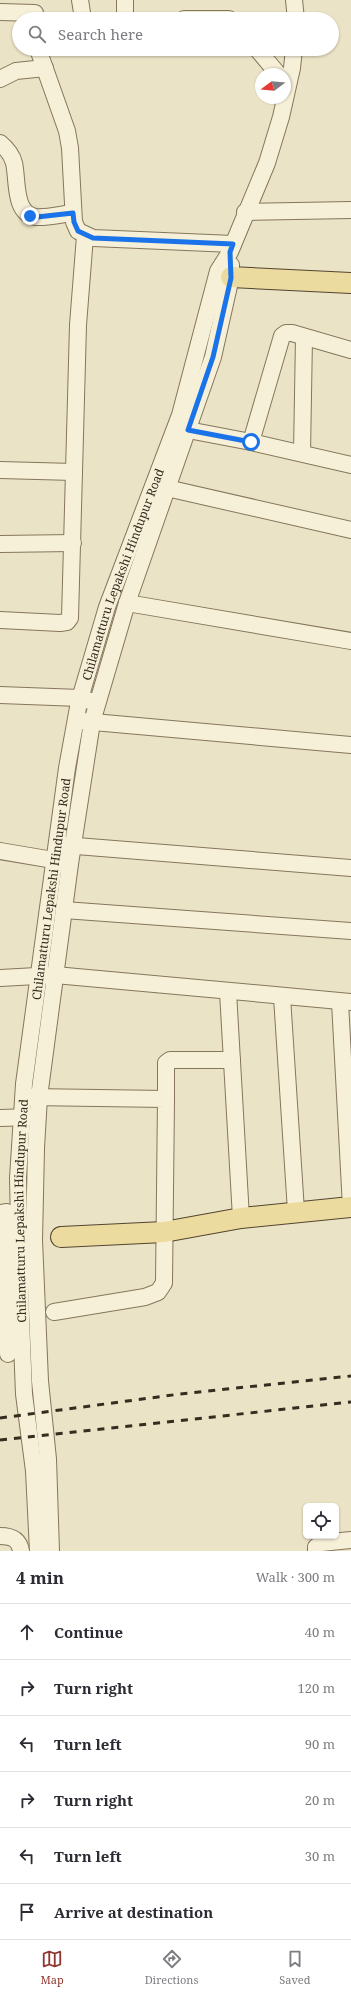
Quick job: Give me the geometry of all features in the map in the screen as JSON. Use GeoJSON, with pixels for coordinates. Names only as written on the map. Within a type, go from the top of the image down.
{"type":"FeatureCollection","features":[{"type":"Feature","properties":{"kind":"main road"},"geometry":{"type":"LineString","coordinates":[[231,278],[351,283]]}},
{"type":"Feature","properties":{"kind":"main road"},"geometry":{"type":"LineString","coordinates":[[61,1237],[164,1232],[241,1218],[296,1211],[351,1207]]}},
{"type":"Feature","properties":{"kind":"street"},"geometry":{"type":"LineString","coordinates":[[80,0],[82,12]]}},
{"type":"Feature","properties":{"kind":"street"},"geometry":{"type":"LineString","coordinates":[[124,0],[125,12]]}},
{"type":"Feature","properties":{"kind":"street"},"geometry":{"type":"LineString","coordinates":[[294,0],[295,12]]}},
{"type":"Feature","properties":{"kind":"street"},"geometry":{"type":"LineString","coordinates":[[0,12],[35,10]]}},
{"type":"Feature","properties":{"kind":"street"},"geometry":{"type":"LineString","coordinates":[[41,56],[67,131],[73,213],[74,222],[78,231],[85,236],[93,238],[232,248]]}},
{"type":"Feature","properties":{"kind":"street"},"geometry":{"type":"LineString","coordinates":[[263,56],[273,68]]}},
{"type":"Feature","properties":{"kind":"street","name":"Chilamatturu Lepakshi Hindupur Road"},"geometry":{"type":"LineString","coordinates":[[288,68],[292,56]]}},
{"type":"Feature","properties":{"kind":"street"},"geometry":{"type":"LineString","coordinates":[[0,78],[16,71],[45,68]]}},
{"type":"Feature","properties":{"kind":"street","name":"Chilamatturu Lepakshi Hindupur Road"},"geometry":{"type":"LineString","coordinates":[[38,1551],[34,1471],[24,1394],[18,1185],[22,1117],[31,1097],[65,845],[92,722],[161,487],[218,271],[232,248],[245,212],[267,163],[281,118],[282,104]]}},
{"type":"Feature","properties":{"kind":"street"},"geometry":{"type":"LineString","coordinates":[[0,143],[7,148],[14,162],[19,200],[24,211],[30,216],[37,217],[73,213]]}},
{"type":"Feature","properties":{"kind":"street"},"geometry":{"type":"LineString","coordinates":[[245,212],[351,210]]}},
{"type":"Feature","properties":{"kind":"street"},"geometry":{"type":"LineString","coordinates":[[0,620],[67,622],[70,618],[78,325],[85,236]]}},
{"type":"Feature","properties":{"kind":"street","name":"Chilamatturu Lepakshi Hindupur Road"},"geometry":{"type":"LineString","coordinates":[[65,845],[66,768],[80,698],[107,607],[188,430],[213,357],[231,278],[232,248]]}},
{"type":"Feature","properties":{"kind":"street"},"geometry":{"type":"LineString","coordinates":[[251,442],[282,336],[286,333],[292,333],[351,350]]}},
{"type":"Feature","properties":{"kind":"street"},"geometry":{"type":"LineString","coordinates":[[302,454],[304,337]]}},
{"type":"Feature","properties":{"kind":"street"},"geometry":{"type":"LineString","coordinates":[[188,430],[251,442],[351,465]]}},
{"type":"Feature","properties":{"kind":"street"},"geometry":{"type":"LineString","coordinates":[[0,470],[74,472]]}},
{"type":"Feature","properties":{"kind":"street"},"geometry":{"type":"LineString","coordinates":[[161,487],[351,530]]}},
{"type":"Feature","properties":{"kind":"street"},"geometry":{"type":"LineString","coordinates":[[0,544],[73,543]]}},
{"type":"Feature","properties":{"kind":"street"},"geometry":{"type":"LineString","coordinates":[[127,603],[351,641]]}},
{"type":"Feature","properties":{"kind":"street"},"geometry":{"type":"LineString","coordinates":[[0,695],[80,698],[98,702]]}},
{"type":"Feature","properties":{"kind":"street"},"geometry":{"type":"LineString","coordinates":[[76,721],[351,745]]}},
{"type":"Feature","properties":{"kind":"street"},"geometry":{"type":"LineString","coordinates":[[65,845],[351,868]]}},
{"type":"Feature","properties":{"kind":"street"},"geometry":{"type":"LineString","coordinates":[[0,851],[63,862]]}},
{"type":"Feature","properties":{"kind":"street","name":"Chilamatturu Lepakshi Hindupur Road"},"geometry":{"type":"LineString","coordinates":[[48,975],[64,910],[63,862]]}},
{"type":"Feature","properties":{"kind":"street"},"geometry":{"type":"LineString","coordinates":[[64,910],[351,930]]}},
{"type":"Feature","properties":{"kind":"street"},"geometry":{"type":"LineString","coordinates":[[0,978],[48,975],[346,1002],[351,1207]]}},
{"type":"Feature","properties":{"kind":"street"},"geometry":{"type":"LineString","coordinates":[[228,992],[241,1218]]}},
{"type":"Feature","properties":{"kind":"street"},"geometry":{"type":"LineString","coordinates":[[282,997],[296,1211]]}},
{"type":"Feature","properties":{"kind":"street"},"geometry":{"type":"LineString","coordinates":[[54,1312],[145,1298],[158,1292],[164,1283],[166,1063],[170,1060],[232,1060]]}},
{"type":"Feature","properties":{"kind":"street"},"geometry":{"type":"LineString","coordinates":[[31,1097],[166,1099]]}},
{"type":"Feature","properties":{"kind":"street","name":"Chilamatturu Lepakshi Hindupur Road"},"geometry":{"type":"LineString","coordinates":[[31,1097],[38,1117],[34,1240],[40,1380],[48,1459],[51,1551]]}},
{"type":"Feature","properties":{"kind":"street"},"geometry":{"type":"LineString","coordinates":[[0,1118],[38,1117]]}},
{"type":"Feature","properties":{"kind":"street"},"geometry":{"type":"LineString","coordinates":[[8,1354],[4,1313],[4,1213],[12,1154],[14,1150],[36,1148]]}},
{"type":"Feature","properties":{"kind":"street"},"geometry":{"type":"LineString","coordinates":[[0,1536],[9,1536],[16,1539],[20,1545],[21,1551]]}},
{"type":"Feature","properties":{"kind":"street"},"geometry":{"type":"LineString","coordinates":[[316,1551],[316,1547],[321,1544],[351,1540]]}},
{"type":"Feature","properties":{"kind":"railway"},"geometry":{"type":"LineString","coordinates":[[0,1418],[180,1394],[351,1376]]}},
{"type":"Feature","properties":{"kind":"railway"},"geometry":{"type":"LineString","coordinates":[[0,1440],[351,1402]]}},
{"type":"Feature","properties":{"kind":"route"},"geometry":{"type":"LineString","coordinates":[[30,216],[37,217],[73,213],[74,222],[78,231],[85,236],[93,238],[233,244],[230,252],[231,278],[213,357],[188,430],[251,442]]}}]}
